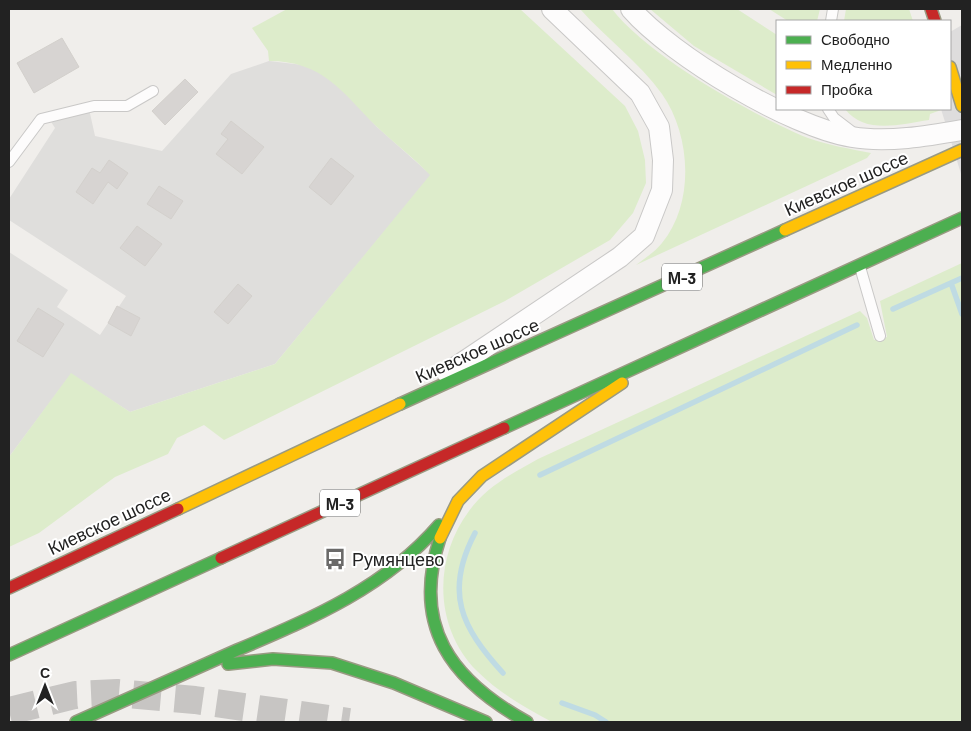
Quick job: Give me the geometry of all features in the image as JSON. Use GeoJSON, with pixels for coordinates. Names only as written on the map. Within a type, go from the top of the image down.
{"type":"FeatureCollection","features":[{"type":"Feature","properties":{"kind":"main road"},"geometry":{"type":"LineString","coordinates":[[951,70],[962,106]]}},
{"type":"Feature","properties":{"kind":"main road","name":"Киевское шоссе"},"geometry":{"type":"LineString","coordinates":[[9,588],[401,404],[962,150]]}},
{"type":"Feature","properties":{"kind":"main road","name":"М-3"},"geometry":{"type":"LineString","coordinates":[[9,655],[962,218]]}},
{"type":"Feature","properties":{"kind":"main road"},"geometry":{"type":"LineString","coordinates":[[76,722],[320,614],[380,579],[419,548],[449,515],[466,491],[496,465],[671,351]]}},
{"type":"Feature","properties":{"kind":"main road"},"geometry":{"type":"LineString","coordinates":[[449,515],[433,555],[429,584],[431,612],[438,636],[450,660],[467,680],[496,704],[527,722]]}},
{"type":"Feature","properties":{"kind":"main road"},"geometry":{"type":"LineString","coordinates":[[190,672],[238,662],[273,658],[332,663],[394,684],[486,722]]}},
{"type":"Feature","properties":{"kind":"street"},"geometry":{"type":"LineString","coordinates":[[401,404],[620,257],[644,236],[654,212],[662,190],[663,160],[659,128],[640,93],[552,9]]}},
{"type":"Feature","properties":{"kind":"street"},"geometry":{"type":"LineString","coordinates":[[631,9],[654,32],[687,57],[776,108]]}},
{"type":"Feature","properties":{"kind":"street"},"geometry":{"type":"LineString","coordinates":[[780,110],[809,125],[835,133],[866,138],[932,136],[962,130]]}},
{"type":"Feature","properties":{"kind":"lane"},"geometry":{"type":"LineString","coordinates":[[9,162],[41,119],[94,106],[127,106],[153,92]]}},
{"type":"Feature","properties":{"kind":"lane"},"geometry":{"type":"LineString","coordinates":[[829,110],[845,128],[866,138]]}},
{"type":"Feature","properties":{"kind":"lane"},"geometry":{"type":"LineString","coordinates":[[859,264],[880,336]]}},
{"type":"Feature","properties":{"kind":"shaded area"},"geometry":{"type":"Polygon","coordinates":[[[269,61],[303,65],[325,75],[343,90],[377,127],[431,175],[275,364],[130,412],[71,374],[9,457],[9,252],[68,290],[57,307],[100,335],[126,296],[9,220],[9,199],[55,128],[48,117],[89,109],[95,136],[162,151],[231,74],[269,61]]]}},
{"type":"Feature","properties":{"kind":"green space"},"geometry":{"type":"Polygon","coordinates":[[[287,9],[520,9],[625,106],[638,131],[645,160],[646,183],[633,213],[610,240],[505,301],[224,440],[204,425],[177,438],[168,454],[115,477],[39,533],[9,547],[9,457],[71,373],[130,412],[275,364],[430,175],[330,81],[304,66],[288,62],[269,61],[268,51],[252,28],[287,9]]]}},
{"type":"Feature","properties":{"kind":"green space"},"geometry":{"type":"Polygon","coordinates":[[[580,9],[612,9],[628,27],[675,64],[731,99],[785,128],[808,138],[839,147],[871,153],[867,158],[636,265],[662,243],[673,227],[680,209],[685,169],[679,129],[672,111],[653,82],[580,9]]]}},
{"type":"Feature","properties":{"kind":"green space"},"geometry":{"type":"Polygon","coordinates":[[[650,9],[737,9],[776,34],[776,94],[694,46],[650,9]]]}},
{"type":"Feature","properties":{"kind":"green space"},"geometry":{"type":"Polygon","coordinates":[[[769,9],[820,9],[817,20],[786,20],[769,9]]]}},
{"type":"Feature","properties":{"kind":"green space"},"geometry":{"type":"Polygon","coordinates":[[[846,9],[909,9],[913,20],[844,20],[846,9]]]}},
{"type":"Feature","properties":{"kind":"green space"},"geometry":{"type":"Polygon","coordinates":[[[846,110],[941,110],[930,114],[929,120],[884,126],[873,125],[853,117],[846,110]]]}},
{"type":"Feature","properties":{"kind":"green space"},"geometry":{"type":"Polygon","coordinates":[[[962,263],[962,722],[552,722],[523,706],[494,686],[477,671],[463,654],[453,635],[446,614],[443,593],[444,571],[449,550],[457,530],[469,511],[483,495],[510,475],[538,459],[860,311],[867,318],[874,340],[887,337],[880,301],[962,263]]]}},
{"type":"Feature","properties":{"kind":"pier"},"geometry":{"type":"Polygon","coordinates":[[[962,25],[962,177],[941,110],[951,110],[951,31],[962,25]]]}},
{"type":"Feature","properties":{"kind":"building"},"geometry":{"type":"Polygon","coordinates":[[[62,38],[79,67],[34,93],[17,63],[62,38]]]}},
{"type":"Feature","properties":{"kind":"building"},"geometry":{"type":"Polygon","coordinates":[[[185,79],[198,92],[165,125],[152,111],[185,79]]]}},
{"type":"Feature","properties":{"kind":"building"},"geometry":{"type":"Polygon","coordinates":[[[231,121],[264,147],[242,174],[216,154],[228,139],[221,134],[231,121]]]}},
{"type":"Feature","properties":{"kind":"building"},"geometry":{"type":"Polygon","coordinates":[[[331,158],[354,176],[331,205],[309,187],[331,158]]]}},
{"type":"Feature","properties":{"kind":"building"},"geometry":{"type":"Polygon","coordinates":[[[109,160],[128,173],[117,189],[108,182],[93,204],[76,192],[92,168],[100,173],[109,160]]]}},
{"type":"Feature","properties":{"kind":"building"},"geometry":{"type":"Polygon","coordinates":[[[159,186],[183,201],[171,219],[147,204],[159,186]]]}},
{"type":"Feature","properties":{"kind":"building"},"geometry":{"type":"Polygon","coordinates":[[[137,226],[162,244],[145,266],[120,248],[137,226]]]}},
{"type":"Feature","properties":{"kind":"building"},"geometry":{"type":"Polygon","coordinates":[[[238,284],[252,296],[228,324],[214,312],[238,284]]]}},
{"type":"Feature","properties":{"kind":"building"},"geometry":{"type":"Polygon","coordinates":[[[117,306],[140,318],[131,336],[108,323],[117,306]]]}},
{"type":"Feature","properties":{"kind":"building"},"geometry":{"type":"Polygon","coordinates":[[[38,308],[64,324],[43,357],[17,341],[38,308]]]}},
{"type":"Feature","properties":{"kind":"waterway"},"geometry":{"type":"LineString","coordinates":[[893,309],[962,278]]}},
{"type":"Feature","properties":{"kind":"waterway"},"geometry":{"type":"LineString","coordinates":[[951,283],[962,314]]}},
{"type":"Feature","properties":{"kind":"waterway"},"geometry":{"type":"LineString","coordinates":[[540,475],[857,325]]}},
{"type":"Feature","properties":{"kind":"waterway"},"geometry":{"type":"LineString","coordinates":[[475,533],[460,573],[459,591],[462,608],[477,640],[503,673]]}},
{"type":"Feature","properties":{"kind":"waterway"},"geometry":{"type":"LineString","coordinates":[[562,703],[595,715],[606,722]]}},
{"type":"Feature","properties":{"kind":"tunnel"},"geometry":{"type":"LineString","coordinates":[[9,711],[75,695],[117,693],[195,700],[349,722]]}},
{"type":"Feature","properties":{"kind":"traffic: fast"},"geometry":{"type":"LineString","coordinates":[[504,428],[962,218]]}},
{"type":"Feature","properties":{"kind":"traffic: fast"},"geometry":{"type":"LineString","coordinates":[[400,404],[785,230]]}},
{"type":"Feature","properties":{"kind":"traffic: fast"},"geometry":{"type":"LineString","coordinates":[[76,722],[291,627],[345,600],[395,567],[439,525]]}},
{"type":"Feature","properties":{"kind":"traffic: fast"},"geometry":{"type":"LineString","coordinates":[[440,538],[432,569],[431,598],[435,624],[444,647],[458,669],[477,688],[500,706],[527,722]]}},
{"type":"Feature","properties":{"kind":"traffic: fast"},"geometry":{"type":"LineString","coordinates":[[9,655],[221,558]]}},
{"type":"Feature","properties":{"kind":"traffic: fast"},"geometry":{"type":"LineString","coordinates":[[228,664],[273,659],[332,663],[394,683],[486,722]]}},
{"type":"Feature","properties":{"kind":"traffic: slow"},"geometry":{"type":"LineString","coordinates":[[951,70],[962,106]]}},
{"type":"Feature","properties":{"kind":"traffic: slow"},"geometry":{"type":"LineString","coordinates":[[785,230],[962,150]]}},
{"type":"Feature","properties":{"kind":"traffic: slow"},"geometry":{"type":"LineString","coordinates":[[440,538],[458,501],[482,476],[622,383]]}},
{"type":"Feature","properties":{"kind":"traffic: slow"},"geometry":{"type":"LineString","coordinates":[[178,509],[400,404]]}},
{"type":"Feature","properties":{"kind":"traffic: jam"},"geometry":{"type":"LineString","coordinates":[[931,9],[935,20]]}},
{"type":"Feature","properties":{"kind":"traffic: jam"},"geometry":{"type":"LineString","coordinates":[[221,558],[504,428]]}},
{"type":"Feature","properties":{"kind":"traffic: jam"},"geometry":{"type":"LineString","coordinates":[[9,588],[178,509]]}},
{"type":"Feature","properties":{"kind":"place","name":"Румянцево"},"geometry":{"type":"Point","coordinates":[335,559]}}]}
